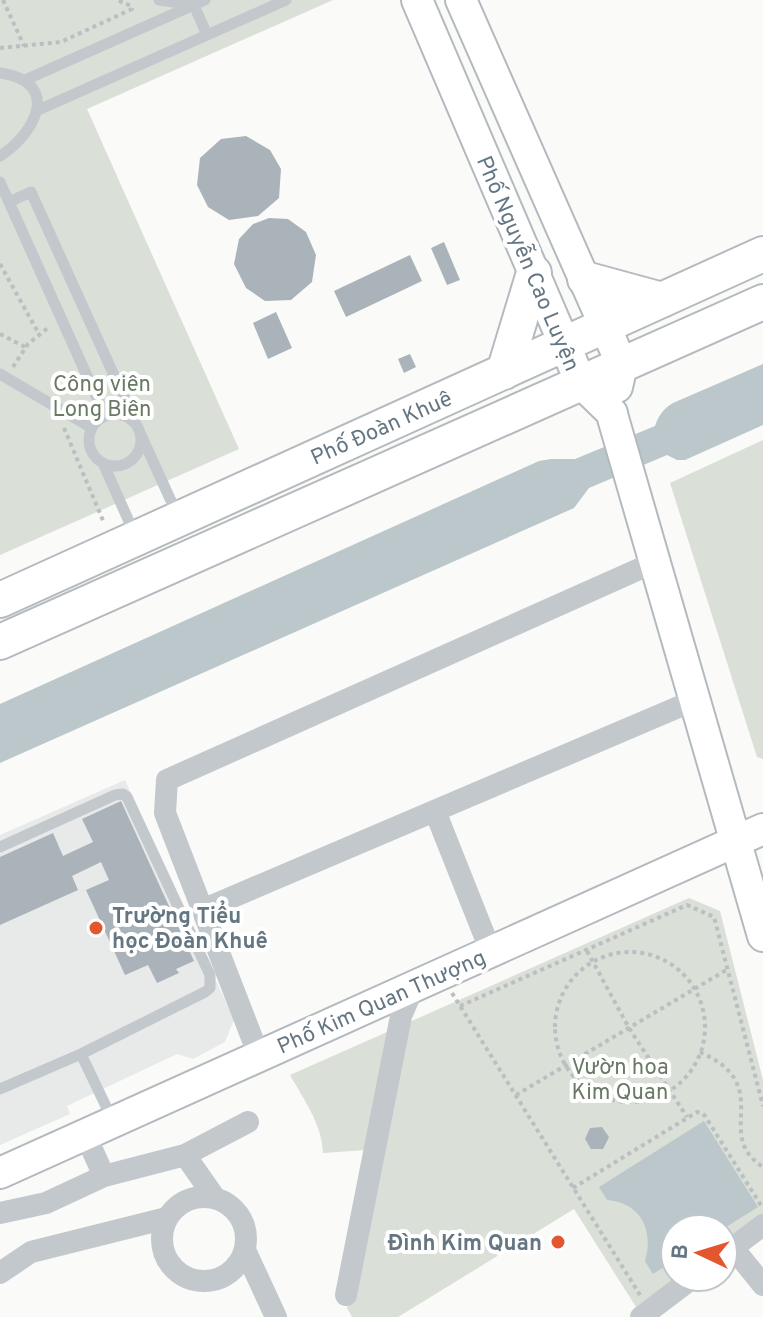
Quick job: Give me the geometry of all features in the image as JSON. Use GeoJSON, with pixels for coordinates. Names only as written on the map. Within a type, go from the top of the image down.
{"type":"FeatureCollection","features":[{"type":"Feature","properties":{"kind":"main road","name":"Phố Đoàn Khuê"},"geometry":{"type":"LineString","coordinates":[[0,600],[763,254]]}},
{"type":"Feature","properties":{"kind":"main road"},"geometry":{"type":"LineString","coordinates":[[504,372],[534,273]]}},
{"type":"Feature","properties":{"kind":"main road"},"geometry":{"type":"LineString","coordinates":[[585,279],[662,300]]}},
{"type":"Feature","properties":{"kind":"main road","name":"Phố Đoàn Khuê"},"geometry":{"type":"LineString","coordinates":[[0,642],[763,302]]}},
{"type":"Feature","properties":{"kind":"street","name":"Phố Nguyễn Cao Luyện"},"geometry":{"type":"LineString","coordinates":[[417,0],[581,383],[613,416]]}},
{"type":"Feature","properties":{"kind":"street","name":"Phố Nguyễn Cao Luyện"},"geometry":{"type":"LineString","coordinates":[[461,0],[622,365]]}},
{"type":"Feature","properties":{"kind":"street"},"geometry":{"type":"LineString","coordinates":[[622,365],[613,416],[695,700],[750,835],[763,936]]}},
{"type":"Feature","properties":{"kind":"street"},"geometry":{"type":"LineString","coordinates":[[259,1056],[165,813],[167,780],[655,562]]}},
{"type":"Feature","properties":{"kind":"street"},"geometry":{"type":"LineString","coordinates":[[202,910],[695,700]]}},
{"type":"Feature","properties":{"kind":"street"},"geometry":{"type":"LineString","coordinates":[[435,811],[491,952]]}},
{"type":"Feature","properties":{"kind":"street","name":"Phố Kim Quan Thượng"},"geometry":{"type":"LineString","coordinates":[[0,1173],[750,835]]}},
{"type":"Feature","properties":{"kind":"street"},"geometry":{"type":"LineString","coordinates":[[346,1295],[401,1016],[426,981]]}},
{"type":"Feature","properties":{"kind":"street"},"geometry":{"type":"LineString","coordinates":[[0,1213],[46,1203],[104,1176],[185,1155],[248,1122]]}},
{"type":"Feature","properties":{"kind":"street"},"geometry":{"type":"LineString","coordinates":[[85,1134],[104,1176]]}},
{"type":"Feature","properties":{"kind":"street"},"geometry":{"type":"LineString","coordinates":[[185,1155],[215,1198]]}},
{"type":"Feature","properties":{"kind":"street"},"geometry":{"type":"LineString","coordinates":[[193,1198],[215,1198],[225,1202],[241,1218],[245,1228],[245,1250],[241,1260],[225,1276],[204,1282],[193,1280],[174,1269],[167,1260],[161,1239],[163,1228],[167,1218],[183,1202],[193,1198]]}},
{"type":"Feature","properties":{"kind":"street"},"geometry":{"type":"LineString","coordinates":[[0,1273],[31,1252],[167,1218]]}},
{"type":"Feature","properties":{"kind":"street"},"geometry":{"type":"LineString","coordinates":[[739,1243],[763,1225]]}},
{"type":"Feature","properties":{"kind":"street"},"geometry":{"type":"LineString","coordinates":[[245,1250],[276,1317]]}},
{"type":"Feature","properties":{"kind":"street"},"geometry":{"type":"LineString","coordinates":[[739,1262],[763,1285]]}},
{"type":"Feature","properties":{"kind":"street"},"geometry":{"type":"LineString","coordinates":[[649,1315],[675,1293]]}},
{"type":"Feature","properties":{"kind":"lane"},"geometry":{"type":"LineString","coordinates":[[159,0],[200,2]]}},
{"type":"Feature","properties":{"kind":"lane"},"geometry":{"type":"LineString","coordinates":[[36,111],[286,0]]}},
{"type":"Feature","properties":{"kind":"lane"},"geometry":{"type":"LineString","coordinates":[[200,2],[207,35]]}},
{"type":"Feature","properties":{"kind":"lane"},"geometry":{"type":"LineString","coordinates":[[25,80],[200,2]]}},
{"type":"Feature","properties":{"kind":"lane"},"geometry":{"type":"LineString","coordinates":[[0,73],[25,80],[37,97],[33,119],[13,147],[0,156]]}},
{"type":"Feature","properties":{"kind":"lane"},"geometry":{"type":"LineString","coordinates":[[0,182],[105,416]]}},
{"type":"Feature","properties":{"kind":"lane"},"geometry":{"type":"LineString","coordinates":[[9,202],[31,192],[178,519]]}},
{"type":"Feature","properties":{"kind":"lane"},"geometry":{"type":"LineString","coordinates":[[3,376],[92,428]]}},
{"type":"Feature","properties":{"kind":"lane"},"geometry":{"type":"LineString","coordinates":[[114,414],[131,419],[138,430],[139,449],[129,462],[114,466],[103,463],[92,453],[89,436],[92,428],[105,416],[114,414]]}},
{"type":"Feature","properties":{"kind":"lane"},"geometry":{"type":"LineString","coordinates":[[103,463],[126,543]]}},
{"type":"Feature","properties":{"kind":"lane"},"geometry":{"type":"LineString","coordinates":[[0,847],[123,794],[210,975],[210,988],[205,992],[81,1054],[0,1089]]}},
{"type":"Feature","properties":{"kind":"lane"},"geometry":{"type":"LineString","coordinates":[[81,1054],[113,1122]]}},
{"type":"Feature","properties":{"kind":"path"},"geometry":{"type":"LineString","coordinates":[[3,0],[24,46]]}},
{"type":"Feature","properties":{"kind":"path"},"geometry":{"type":"LineString","coordinates":[[0,48],[61,42],[132,9],[117,0]]}},
{"type":"Feature","properties":{"kind":"path"},"geometry":{"type":"LineString","coordinates":[[0,264],[39,334]]}},
{"type":"Feature","properties":{"kind":"path"},"geometry":{"type":"LineString","coordinates":[[3,376],[25,347],[62,320]]}},
{"type":"Feature","properties":{"kind":"path"},"geometry":{"type":"LineString","coordinates":[[0,334],[25,347]]}},
{"type":"Feature","properties":{"kind":"path"},"geometry":{"type":"LineString","coordinates":[[54,405],[126,543]]}},
{"type":"Feature","properties":{"kind":"path"},"geometry":{"type":"LineString","coordinates":[[460,1006],[687,905],[714,917],[763,1106]]}},
{"type":"Feature","properties":{"kind":"path"},"geometry":{"type":"LineString","coordinates":[[586,950],[629,1028],[687,1117]]}},
{"type":"Feature","properties":{"kind":"path"},"geometry":{"type":"LineString","coordinates":[[624,952],[649,954],[671,964],[694,989],[704,1015],[704,1041],[688,1074],[670,1091],[634,1103],[610,1100],[578,1082],[565,1065],[555,1038],[556,1014],[564,990],[579,971],[592,962],[624,952]]}},
{"type":"Feature","properties":{"kind":"path"},"geometry":{"type":"LineString","coordinates":[[516,1095],[728,969]]}},
{"type":"Feature","properties":{"kind":"path"},"geometry":{"type":"LineString","coordinates":[[426,981],[460,1006],[649,1315]]}},
{"type":"Feature","properties":{"kind":"path"},"geometry":{"type":"LineString","coordinates":[[700,1052],[724,1067],[735,1080],[741,1097],[743,1144],[751,1157],[763,1167]]}},
{"type":"Feature","properties":{"kind":"path"},"geometry":{"type":"LineString","coordinates":[[573,1188],[617,1158],[697,1112],[705,1116],[763,1208]]}},
{"type":"Feature","properties":{"kind":"shaded area"},"geometry":{"type":"Polygon","coordinates":[[[763,364],[763,425],[685,460],[667,455],[589,488],[574,508],[0,763],[0,704],[539,461],[575,459],[655,426],[662,413],[673,403],[763,364]]]}},
{"type":"Feature","properties":{"kind":"shaded area","name":"Trường Tiểu học Đoàn Khuê"},"geometry":{"type":"Polygon","coordinates":[[[125,780],[234,1020],[225,1042],[193,1059],[177,1054],[67,1106],[70,1114],[0,1145],[0,835],[125,780]]]}},
{"type":"Feature","properties":{"kind":"shaded area"},"geometry":{"type":"Polygon","coordinates":[[[704,1121],[758,1207],[739,1219],[739,1213],[659,1213],[659,1270],[653,1274],[645,1261],[648,1239],[642,1220],[629,1206],[607,1200],[599,1187],[704,1121]]]}},
{"type":"Feature","properties":{"kind":"green space","name":"Công viên Long Biên"},"geometry":{"type":"Polygon","coordinates":[[[0,0],[333,0],[87,109],[239,449],[0,555],[0,0]]]}},
{"type":"Feature","properties":{"kind":"green space"},"geometry":{"type":"Polygon","coordinates":[[[763,440],[763,759],[757,757],[670,483],[763,440]]]}},
{"type":"Feature","properties":{"kind":"green space","name":"Vườn hoa Kim Quan"},"geometry":{"type":"Polygon","coordinates":[[[689,898],[720,911],[763,1080],[763,1215],[739,1232],[739,1213],[659,1213],[659,1291],[636,1307],[574,1209],[398,1317],[352,1317],[347,1308],[380,1149],[323,1153],[316,1122],[290,1075],[689,898]]]}},
{"type":"Feature","properties":{"kind":"building"},"geometry":{"type":"Polygon","coordinates":[[[246,136],[270,150],[281,169],[279,198],[258,216],[229,220],[208,207],[197,185],[200,158],[221,139],[246,136]]]}},
{"type":"Feature","properties":{"kind":"building"},"geometry":{"type":"Polygon","coordinates":[[[269,218],[288,219],[306,232],[316,255],[312,282],[291,300],[265,301],[246,288],[234,264],[239,239],[253,224],[269,218]]]}},
{"type":"Feature","properties":{"kind":"building"},"geometry":{"type":"Polygon","coordinates":[[[444,242],[460,280],[447,285],[431,248],[444,242]]]}},
{"type":"Feature","properties":{"kind":"building"},"geometry":{"type":"Polygon","coordinates":[[[410,255],[422,281],[346,317],[334,291],[410,255]]]}},
{"type":"Feature","properties":{"kind":"building"},"geometry":{"type":"Polygon","coordinates":[[[276,312],[292,348],[268,359],[253,323],[276,312]]]}},
{"type":"Feature","properties":{"kind":"building"},"geometry":{"type":"Polygon","coordinates":[[[410,354],[416,367],[404,373],[398,359],[410,354]]]}},
{"type":"Feature","properties":{"kind":"building"},"geometry":{"type":"Polygon","coordinates":[[[121,801],[194,961],[176,969],[179,973],[157,983],[148,965],[125,975],[86,890],[109,880],[101,862],[72,876],[78,890],[0,925],[0,857],[53,833],[63,856],[93,842],[82,819],[121,801]]]}},
{"type":"Feature","properties":{"kind":"building"},"geometry":{"type":"Polygon","coordinates":[[[602,1127],[609,1137],[603,1149],[591,1149],[585,1139],[590,1128],[602,1127]]]}},
{"type":"Feature","properties":{"kind":"place","name":"Trường Tiểu học Đoàn Khuê"},"geometry":{"type":"Point","coordinates":[96,928]}},
{"type":"Feature","properties":{"kind":"place","name":"Đình Kim Quan"},"geometry":{"type":"Point","coordinates":[558,1242]}}]}
